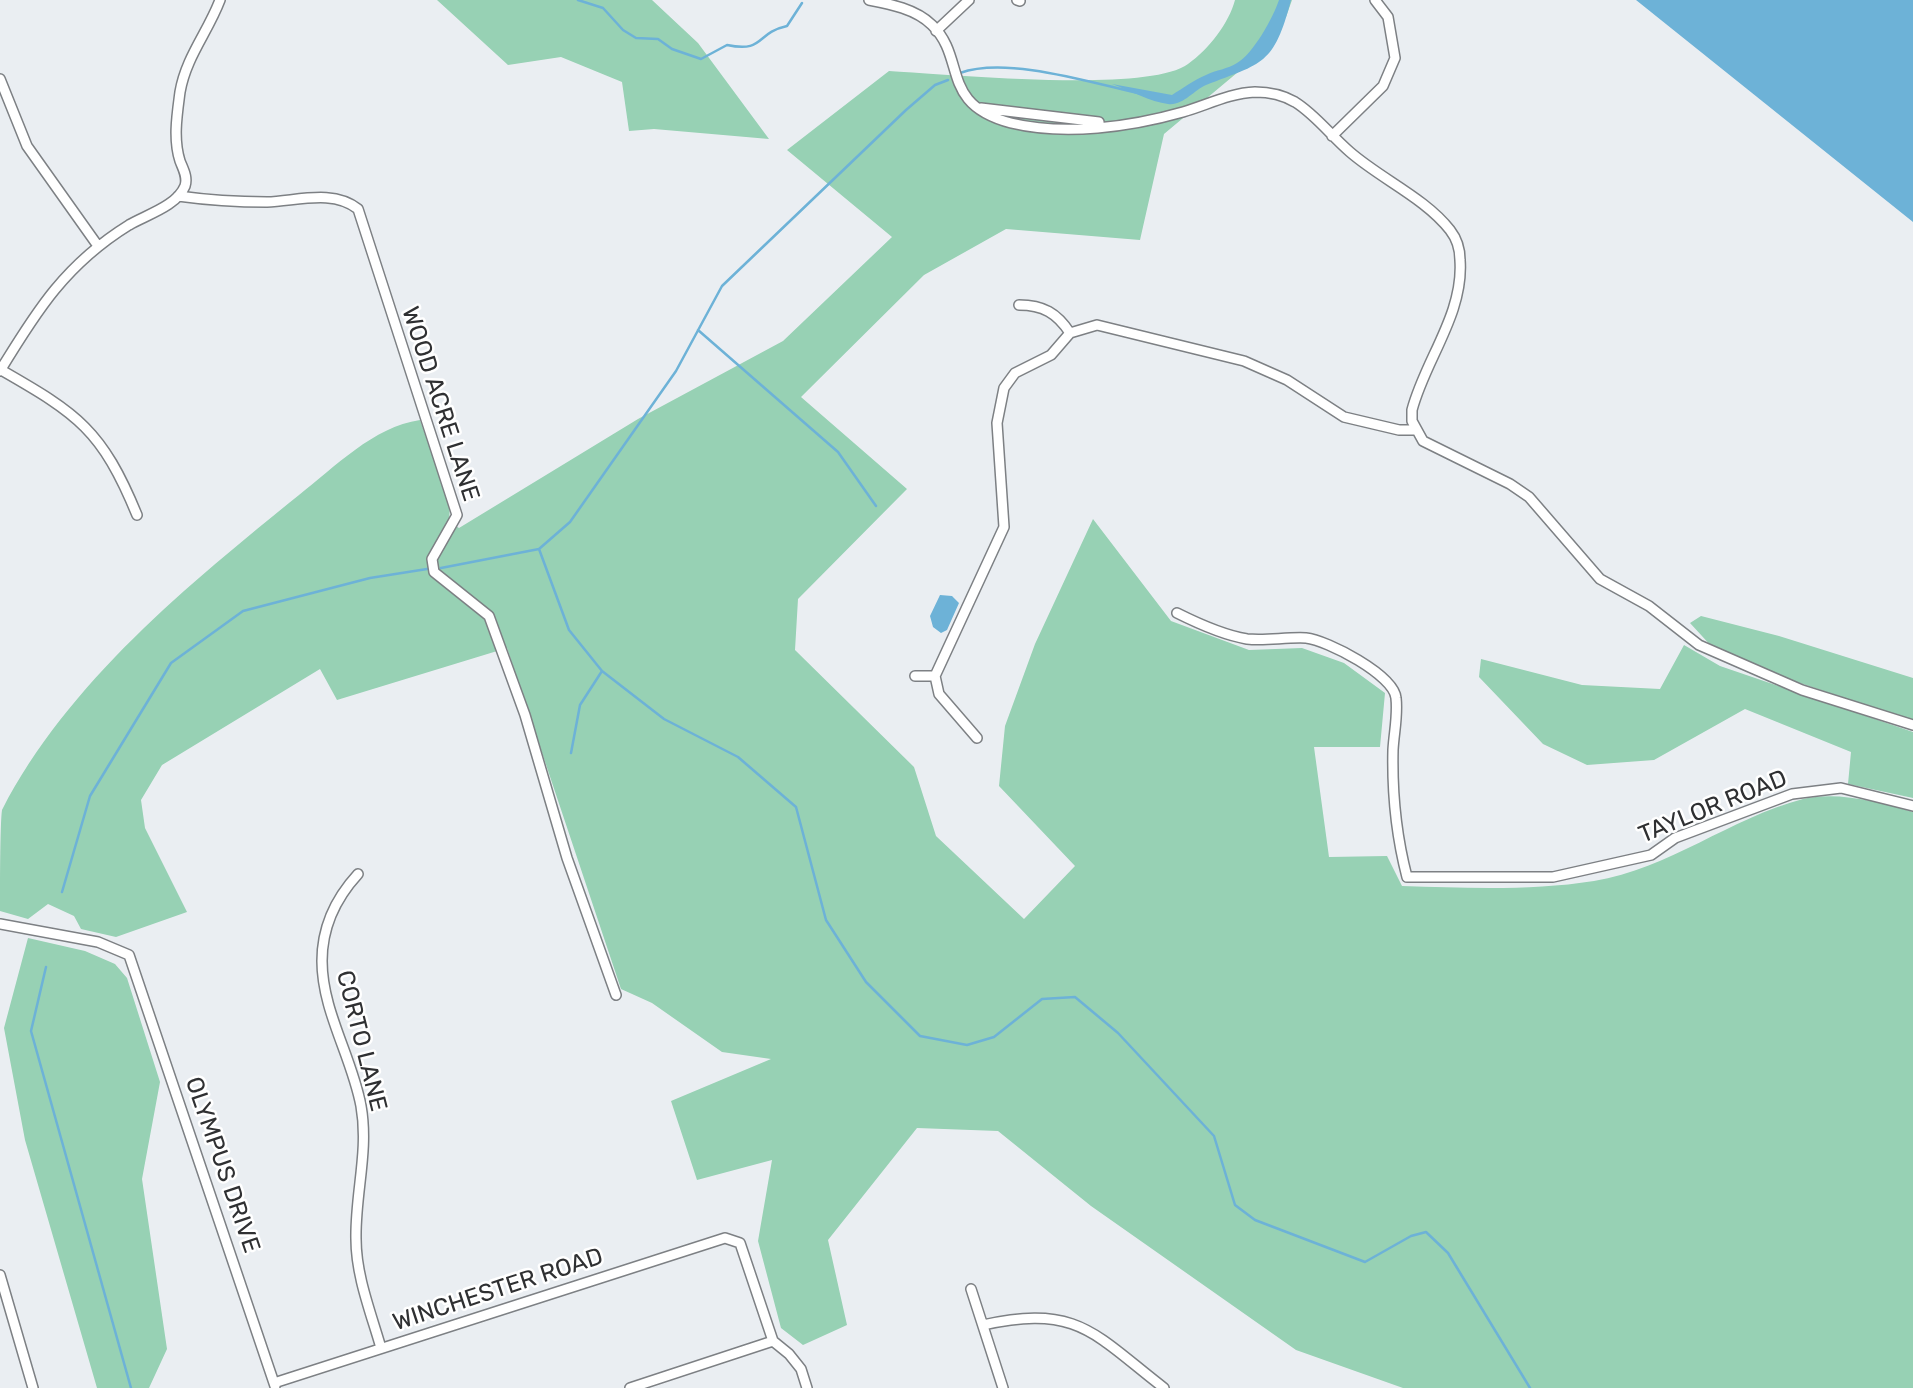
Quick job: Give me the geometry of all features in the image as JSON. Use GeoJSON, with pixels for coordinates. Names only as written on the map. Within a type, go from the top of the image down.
{"type":"FeatureCollection","features":[{"type":"Feature","properties":{"kind":"street"},"geometry":{"type":"LineString","coordinates":[[137,515],[123,481],[94,434],[67,409],[0,371],[55,287],[73,266],[98,246],[178,196],[186,176],[176,141],[180,91],[190,59],[220,0]]}},
{"type":"Feature","properties":{"kind":"street"},"geometry":{"type":"LineString","coordinates":[[869,0],[920,16],[936,31],[957,83],[977,107],[1115,124],[1159,119],[1235,95],[1254,92],[1275,94],[1293,101],[1309,112],[1332,136],[1435,216],[1457,242],[1461,274],[1456,299],[1415,400],[1412,421],[1430,446],[1492,475],[1529,497],[1600,579],[1649,606],[1699,645],[1802,690],[1913,725]]}},
{"type":"Feature","properties":{"kind":"street"},"geometry":{"type":"LineString","coordinates":[[936,31],[969,0]]}},
{"type":"Feature","properties":{"kind":"street"},"geometry":{"type":"LineString","coordinates":[[1332,136],[1383,86],[1395,58],[1388,17],[1375,0]]}},
{"type":"Feature","properties":{"kind":"street"},"geometry":{"type":"LineString","coordinates":[[0,79],[27,146],[98,246]]}},
{"type":"Feature","properties":{"kind":"street","name":"WOOD ACRE LANE"},"geometry":{"type":"LineString","coordinates":[[178,196],[268,202],[316,198],[347,200],[358,209],[457,515],[432,559],[434,572],[489,616],[525,715],[567,858],[616,995]]}},
{"type":"Feature","properties":{"kind":"street"},"geometry":{"type":"LineString","coordinates":[[1019,305],[1047,309],[1062,320],[1070,333]]}},
{"type":"Feature","properties":{"kind":"street"},"geometry":{"type":"LineString","coordinates":[[977,738],[939,694],[935,676],[1004,527],[997,424],[1004,388],[1015,373],[1051,355],[1070,333],[1097,325],[1244,361],[1287,380],[1344,417],[1399,430],[1416,430]]}},
{"type":"Feature","properties":{"kind":"street","name":"TAYLOR ROAD"},"geometry":{"type":"LineString","coordinates":[[1177,613],[1205,627],[1247,639],[1308,638],[1330,646],[1379,675],[1396,693],[1398,723],[1393,749],[1395,835],[1407,877],[1553,877],[1651,855],[1675,838],[1792,794],[1841,788],[1913,806]]}},
{"type":"Feature","properties":{"kind":"street"},"geometry":{"type":"LineString","coordinates":[[915,676],[935,676]]}},
{"type":"Feature","properties":{"kind":"street","name":"CORTO LANE"},"geometry":{"type":"LineString","coordinates":[[358,874],[340,897],[330,919],[322,961],[327,995],[360,1104],[364,1159],[356,1249],[381,1348]]}},
{"type":"Feature","properties":{"kind":"street","name":"OLYMPUS DRIVE"},"geometry":{"type":"LineString","coordinates":[[0,924],[98,942],[129,955],[275,1385]]}},
{"type":"Feature","properties":{"kind":"street","name":"WINCHESTER ROAD"},"geometry":{"type":"LineString","coordinates":[[275,1385],[381,1348],[725,1238],[740,1243],[773,1341]]}},
{"type":"Feature","properties":{"kind":"street"},"geometry":{"type":"LineString","coordinates":[[0,1275],[33,1388]]}},
{"type":"Feature","properties":{"kind":"street"},"geometry":{"type":"LineString","coordinates":[[971,1289],[1003,1388]]}},
{"type":"Feature","properties":{"kind":"street"},"geometry":{"type":"LineString","coordinates":[[983,1325],[1032,1316],[1077,1325],[1164,1388]]}},
{"type":"Feature","properties":{"kind":"street"},"geometry":{"type":"LineString","coordinates":[[630,1388],[773,1341],[789,1354],[801,1369],[807,1388]]}},
{"type":"Feature","properties":{"kind":"green space"},"geometry":{"type":"Polygon","coordinates":[[[437,0],[652,0],[698,43],[769,139],[654,129],[629,131],[622,82],[561,57],[508,65],[437,0]]]}},
{"type":"Feature","properties":{"kind":"green space"},"geometry":{"type":"Polygon","coordinates":[[[1235,0],[1292,0],[1286,17],[1250,62],[1164,134],[1140,240],[1006,229],[924,275],[801,397],[907,489],[798,599],[795,650],[914,767],[936,836],[1024,919],[1075,866],[999,786],[1005,726],[1035,644],[1093,519],[1171,621],[1249,650],[1302,648],[1344,663],[1385,693],[1380,747],[1314,747],[1329,857],[1387,856],[1402,886],[1522,888],[1594,881],[1622,875],[1674,855],[1776,807],[1816,797],[1858,799],[1913,812],[1913,1388],[1403,1388],[1296,1350],[1091,1206],[998,1131],[917,1128],[828,1240],[847,1325],[803,1345],[781,1328],[758,1241],[772,1160],[697,1180],[671,1101],[771,1059],[722,1052],[652,1003],[621,989],[507,648],[337,700],[320,669],[162,765],[141,800],[145,828],[187,912],[116,937],[81,929],[74,916],[48,904],[28,919],[0,911],[2,810],[29,763],[61,719],[96,678],[174,600],[355,450],[386,431],[420,420],[450,506],[449,521],[459,528],[638,419],[783,341],[892,237],[787,150],[889,71],[1045,80],[1132,78],[1166,73],[1188,64],[1203,51],[1223,26],[1235,0]]]}},
{"type":"Feature","properties":{"kind":"green space"},"geometry":{"type":"Polygon","coordinates":[[[1701,616],[1779,636],[1913,678],[1913,721],[1800,683],[1713,648],[1690,623],[1701,616]]]}},
{"type":"Feature","properties":{"kind":"green space"},"geometry":{"type":"Polygon","coordinates":[[[1684,645],[1720,666],[1913,732],[1913,798],[1848,784],[1851,752],[1745,709],[1654,760],[1587,765],[1543,744],[1479,677],[1481,659],[1582,685],[1660,689],[1684,645]]]}},
{"type":"Feature","properties":{"kind":"green space"},"geometry":{"type":"Polygon","coordinates":[[[28,938],[85,951],[115,964],[127,978],[160,1082],[142,1179],[167,1349],[149,1388],[97,1388],[25,1140],[4,1028],[28,938]]]}},
{"type":"Feature","properties":{"kind":"water"},"geometry":{"type":"Polygon","coordinates":[[[1279,0],[1291,0],[1279,38],[1264,59],[1253,66],[1206,85],[1173,104],[1154,101],[1112,84],[1172,95],[1210,73],[1233,65],[1256,44],[1279,0]]]}},
{"type":"Feature","properties":{"kind":"water"},"geometry":{"type":"Polygon","coordinates":[[[1636,0],[1913,0],[1913,222],[1636,0]]]}},
{"type":"Feature","properties":{"kind":"water"},"geometry":{"type":"Polygon","coordinates":[[[940,595],[952,596],[959,603],[947,630],[941,633],[933,627],[930,616],[940,595]]]}},
{"type":"Feature","properties":{"kind":"waterway"},"geometry":{"type":"LineString","coordinates":[[578,0],[603,8],[623,30],[636,38],[658,39],[672,49],[701,59],[727,45],[739,47],[754,44],[769,33],[787,26],[802,3]]}},
{"type":"Feature","properties":{"kind":"waterway"},"geometry":{"type":"LineString","coordinates":[[960,73],[979,69],[1025,69],[1142,94]]}},
{"type":"Feature","properties":{"kind":"waterway"},"geometry":{"type":"LineString","coordinates":[[441,568],[539,549],[570,522],[676,371],[722,286],[906,110],[935,85],[948,80]]}},
{"type":"Feature","properties":{"kind":"waterway"},"geometry":{"type":"LineString","coordinates":[[698,330],[838,452],[876,506]]}},
{"type":"Feature","properties":{"kind":"waterway"},"geometry":{"type":"LineString","coordinates":[[539,549],[569,630],[602,671],[664,719],[738,757],[796,807],[826,920],[866,982],[920,1036],[967,1045],[994,1037],[1042,999],[1075,997],[1118,1033],[1214,1136],[1235,1205],[1255,1220],[1365,1262],[1411,1236],[1426,1232],[1448,1253],[1530,1388]]}},
{"type":"Feature","properties":{"kind":"waterway"},"geometry":{"type":"LineString","coordinates":[[62,892],[90,796],[171,663],[243,611],[370,578],[427,569]]}},
{"type":"Feature","properties":{"kind":"waterway"},"geometry":{"type":"LineString","coordinates":[[571,753],[580,705],[602,671]]}},
{"type":"Feature","properties":{"kind":"waterway"},"geometry":{"type":"LineString","coordinates":[[46,967],[31,1031],[131,1388]]}}]}
